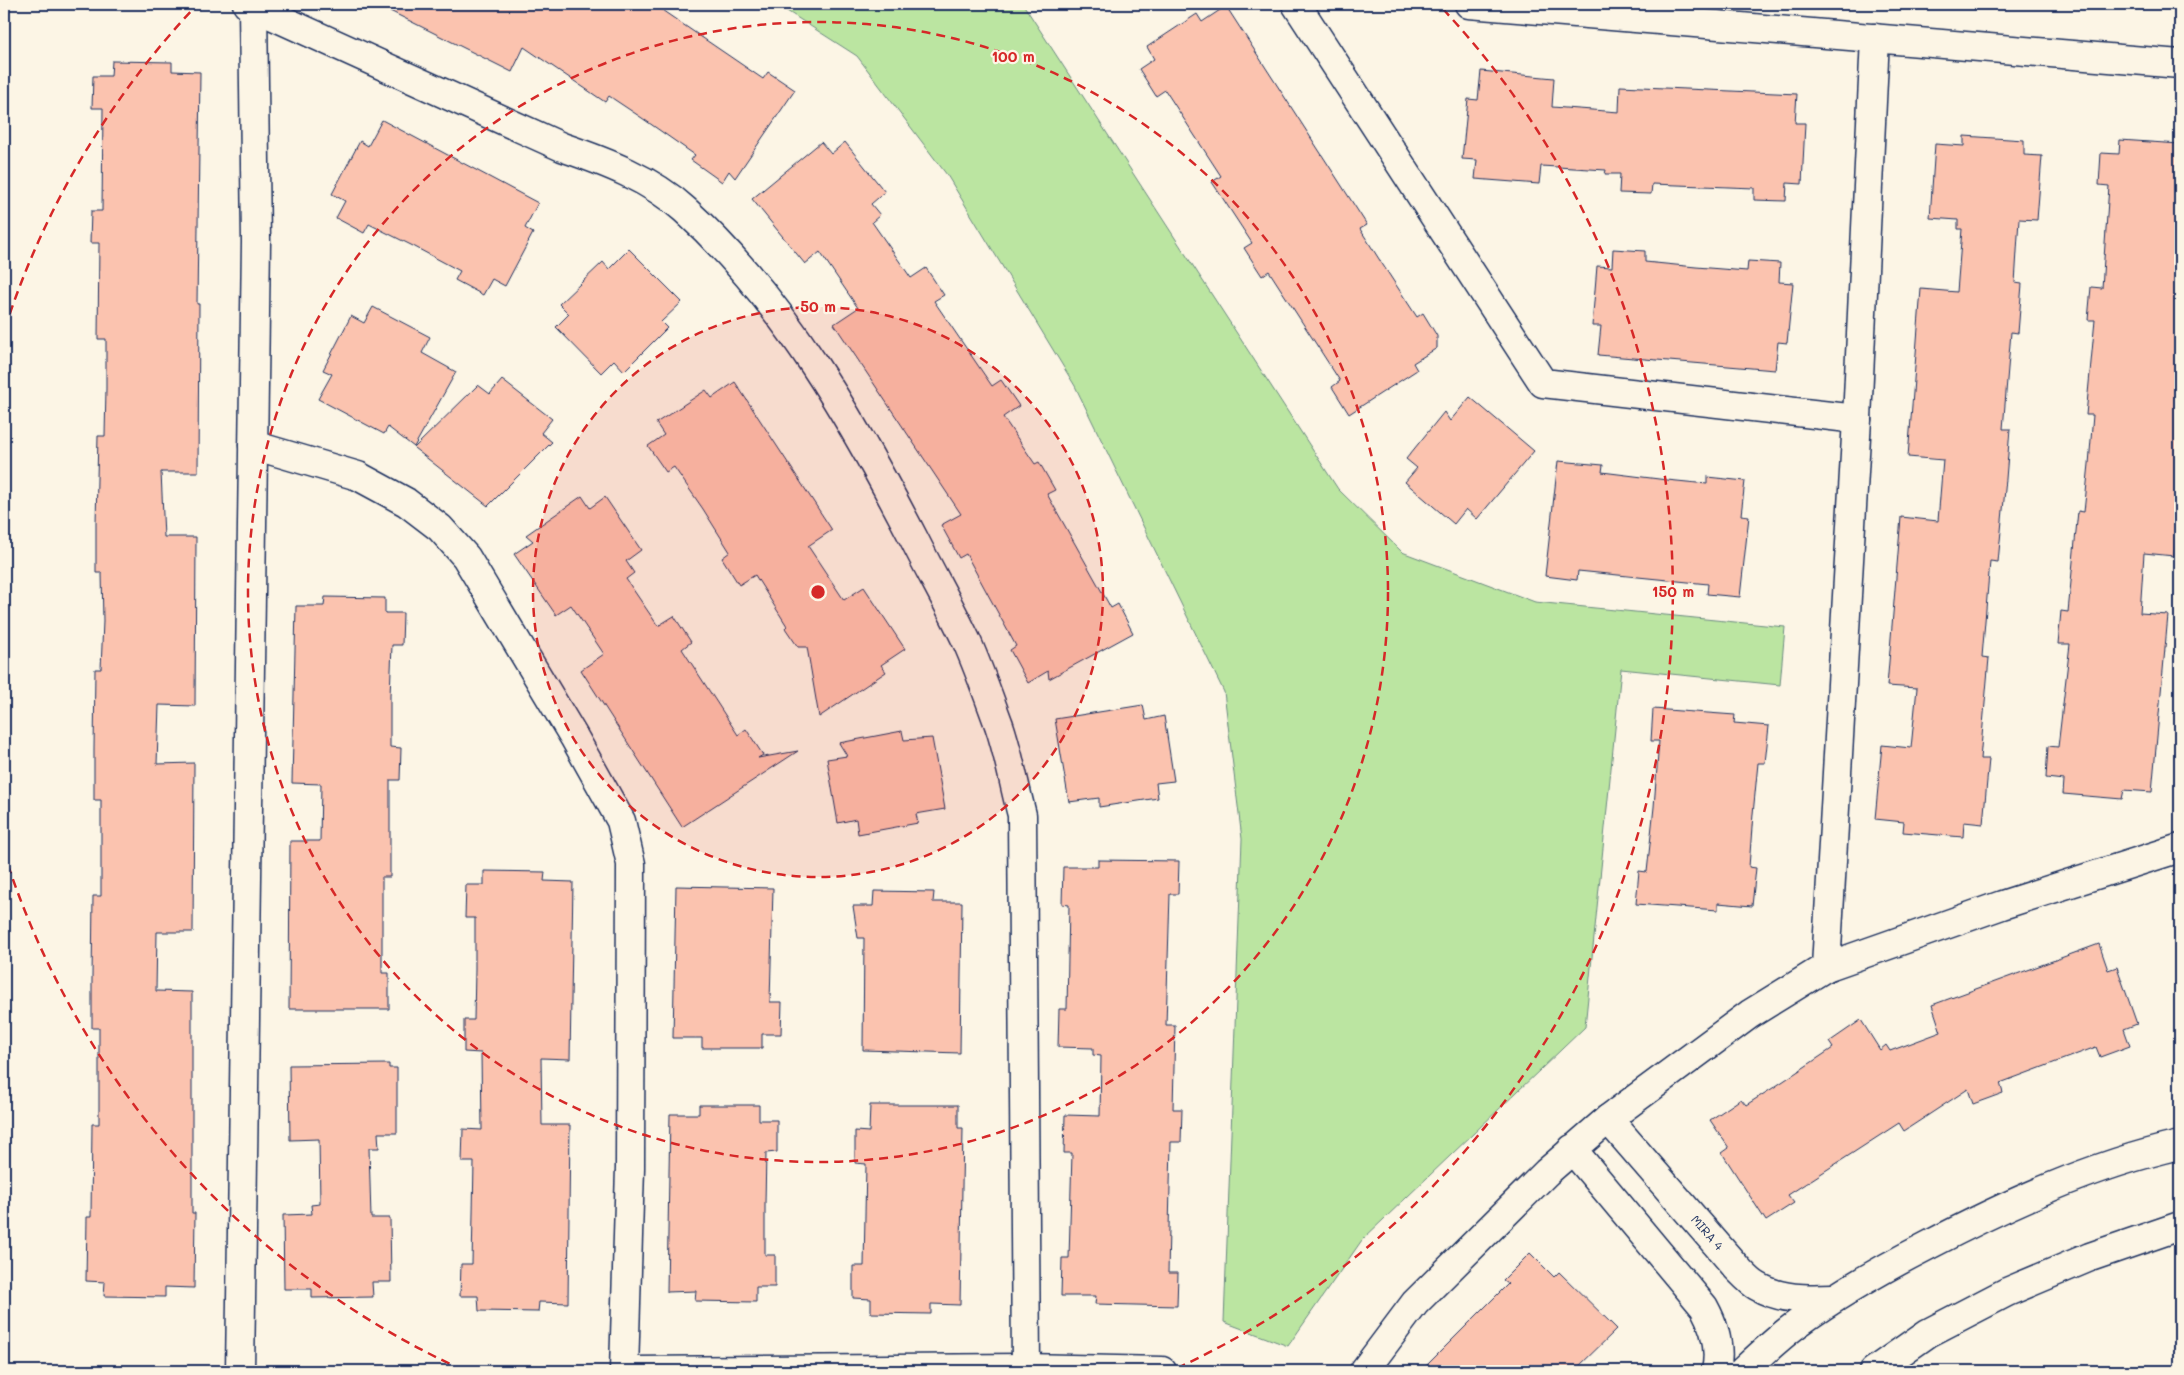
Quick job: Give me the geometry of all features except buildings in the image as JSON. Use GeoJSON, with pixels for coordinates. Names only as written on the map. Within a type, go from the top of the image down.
{"type":"FeatureCollection","features":[{"type":"Feature","properties":{"kind":"street"},"geometry":{"type":"LineString","coordinates":[[1296,4],[1543,383],[1857,419]]}},
{"type":"Feature","properties":{"kind":"street"},"geometry":{"type":"LineString","coordinates":[[1469,4],[2180,64]]}},
{"type":"Feature","properties":{"kind":"street"},"geometry":{"type":"LineString","coordinates":[[240,1371],[256,242],[250,5],[562,147],[610,164],[643,180],[684,209],[726,252],[772,306],[825,381],[882,477],[968,643],[1000,727],[1022,815],[1026,1368]]}},
{"type":"Feature","properties":{"kind":"street"},"geometry":{"type":"LineString","coordinates":[[1826,968],[1857,419],[1875,38]]}},
{"type":"Feature","properties":{"kind":"street"},"geometry":{"type":"LineString","coordinates":[[253,445],[358,476],[406,502],[440,528],[466,557],[574,737],[621,821],[631,864],[630,1168],[624,1371]]}},
{"type":"Feature","properties":{"kind":"street"},"geometry":{"type":"LineString","coordinates":[[1364,1371],[1415,1303],[1572,1149],[1608,1119],[1750,1014],[1826,968],[2002,905],[2180,848]]}},
{"type":"Feature","properties":{"kind":"street","name":"MIRA 4"},"geometry":{"type":"LineString","coordinates":[[1608,1119],[1737,1268],[1757,1286],[1781,1296],[1800,1299],[1833,1298]]}},
{"type":"Feature","properties":{"kind":"street"},"geometry":{"type":"LineString","coordinates":[[1743,1371],[1795,1325],[1833,1298],[1881,1270],[1976,1220],[2073,1178],[2156,1150],[2180,1145]]}},
{"type":"Feature","properties":{"kind":"street"},"geometry":{"type":"LineString","coordinates":[[1572,1149],[1704,1307],[1713,1324],[1718,1344],[1716,1371]]}},
{"type":"Feature","properties":{"kind":"street"},"geometry":{"type":"LineString","coordinates":[[1874,1371],[1902,1360],[1928,1332],[2007,1292],[2090,1257],[2180,1226]]}},
{"type":"Feature","properties":{"kind":"street"},"geometry":{"type":"LineString","coordinates":[[630,1371],[1026,1368],[1162,1371]]}},
{"type":"Feature","properties":{"kind":"green space"},"geometry":{"type":"Polygon","coordinates":[[[776,4],[1023,4],[1338,489],[1402,552],[1535,602],[1785,627],[1780,685],[1621,669],[1585,1027],[1362,1240],[1288,1346],[1224,1322],[1242,839],[1224,692],[1075,386],[947,175],[857,56],[776,4]]]}}]}
